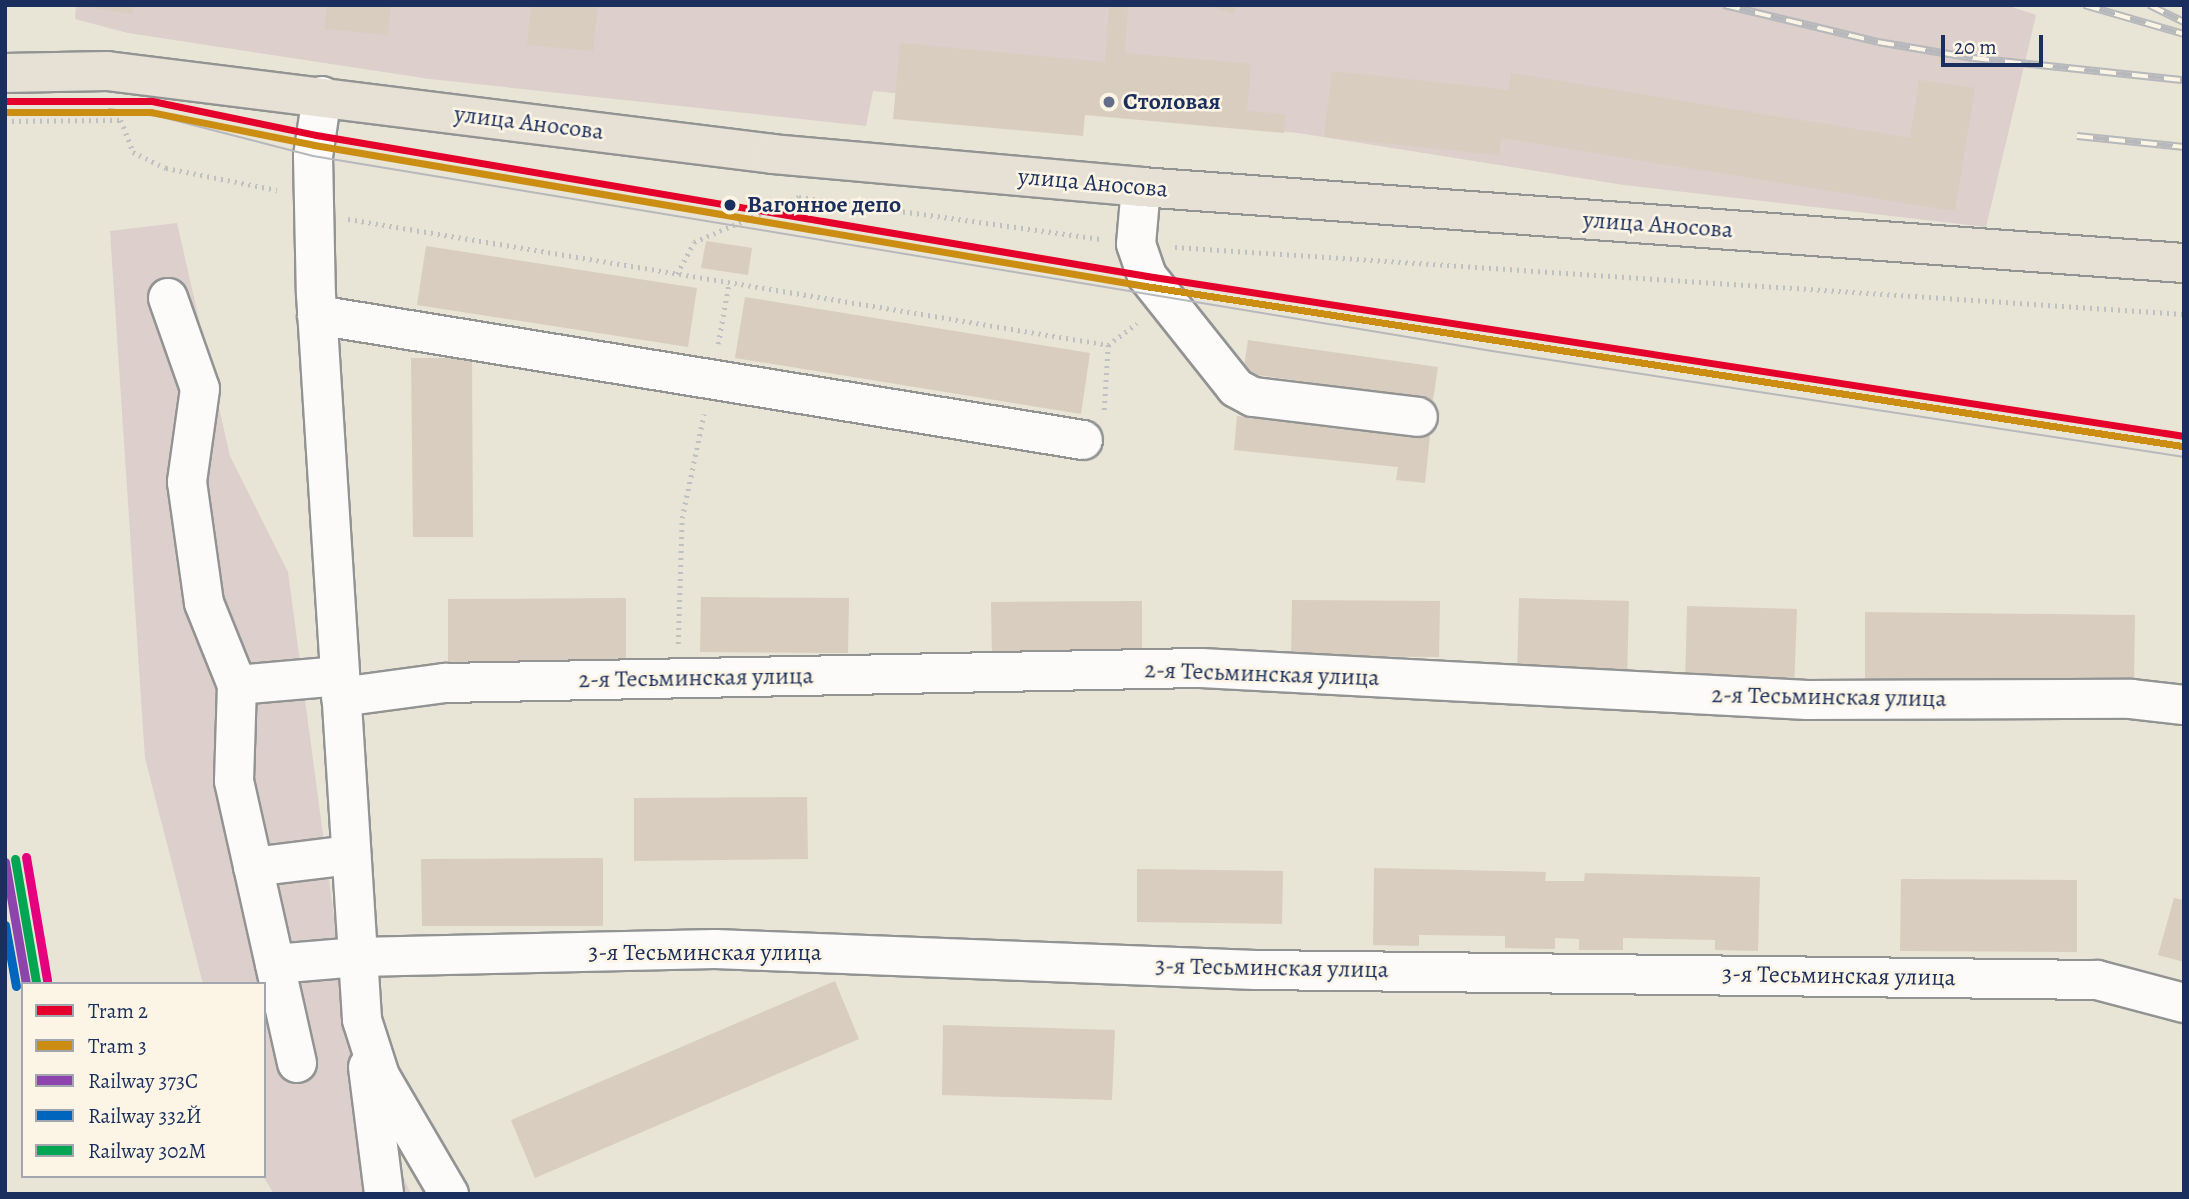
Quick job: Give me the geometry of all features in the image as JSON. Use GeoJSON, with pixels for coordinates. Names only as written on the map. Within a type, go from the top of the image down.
{"type":"FeatureCollection","features":[{"type":"Feature","properties":{"kind":"main road","name":"улица Аносова"},"geometry":{"type":"LineString","coordinates":[[5,73],[107,71],[322,96],[773,155],[1141,187],[2184,263]]}},
{"type":"Feature","properties":{"kind":"street"},"geometry":{"type":"LineString","coordinates":[[322,96],[313,156],[317,315],[362,1020],[384,1194]]}},
{"type":"Feature","properties":{"kind":"street"},"geometry":{"type":"LineString","coordinates":[[1141,187],[1136,244],[1147,276],[1236,388],[1253,397],[1418,417]]}},
{"type":"Feature","properties":{"kind":"street"},"geometry":{"type":"LineString","coordinates":[[168,298],[201,389],[187,482],[204,603],[237,685],[234,782],[297,1063]]}},
{"type":"Feature","properties":{"kind":"street"},"geometry":{"type":"LineString","coordinates":[[317,315],[1083,440]]}},
{"type":"Feature","properties":{"kind":"street","name":"2-я Тесьминская улица"},"geometry":{"type":"LineString","coordinates":[[237,685],[341,686],[1201,668],[1807,700],[2131,699],[2184,705]]}},
{"type":"Feature","properties":{"kind":"street"},"geometry":{"type":"LineString","coordinates":[[253,867],[351,855]]}},
{"type":"Feature","properties":{"kind":"street","name":"3-я Тесьминская улица"},"geometry":{"type":"LineString","coordinates":[[275,964],[358,957],[715,949],[1256,970],[2097,980],[2184,1003]]}},
{"type":"Feature","properties":{"kind":"street"},"geometry":{"type":"LineString","coordinates":[[362,1020],[380,1076],[449,1194]]}},
{"type":"Feature","properties":{"kind":"path"},"geometry":{"type":"LineString","coordinates":[[5,121],[109,117],[121,120],[133,152],[166,168],[282,190],[313,213],[1108,345],[1167,301]]}},
{"type":"Feature","properties":{"kind":"path"},"geometry":{"type":"LineString","coordinates":[[677,274],[694,242],[799,197],[1136,244],[2184,314]]}},
{"type":"Feature","properties":{"kind":"path"},"geometry":{"type":"LineString","coordinates":[[678,678],[682,518],[712,379],[729,283]]}},
{"type":"Feature","properties":{"kind":"path"},"geometry":{"type":"LineString","coordinates":[[1083,440],[1099,430],[1103,420],[1108,345]]}},
{"type":"Feature","properties":{"kind":"shaded area"},"geometry":{"type":"Polygon","coordinates":[[[76,5],[2006,5],[2036,15],[1986,227],[1624,185],[1298,133],[873,91],[866,126],[430,79],[128,33],[75,19],[76,5]]]}},
{"type":"Feature","properties":{"kind":"shaded area"},"geometry":{"type":"Polygon","coordinates":[[[177,223],[230,456],[288,572],[354,1068],[411,1194],[274,1194],[264,1178],[266,982],[202,982],[145,758],[110,231],[177,223]]]}},
{"type":"Feature","properties":{"kind":"building"},"geometry":{"type":"Polygon","coordinates":[[[78,5],[133,5],[132,14],[78,5]]]}},
{"type":"Feature","properties":{"kind":"building"},"geometry":{"type":"Polygon","coordinates":[[[327,5],[391,5],[388,35],[325,29],[327,5]]]}},
{"type":"Feature","properties":{"kind":"building"},"geometry":{"type":"Polygon","coordinates":[[[531,5],[598,5],[593,51],[527,45],[531,5]]]}},
{"type":"Feature","properties":{"kind":"building"},"geometry":{"type":"Polygon","coordinates":[[[1109,5],[1128,5],[1125,53],[1251,64],[1247,111],[1286,114],[1284,133],[1085,115],[1083,136],[893,119],[900,43],[1105,62],[1109,5]]]}},
{"type":"Feature","properties":{"kind":"building"},"geometry":{"type":"Polygon","coordinates":[[[1207,5],[1236,5],[1233,14],[1207,5]]]}},
{"type":"Feature","properties":{"kind":"building"},"geometry":{"type":"Polygon","coordinates":[[[1332,71],[1509,90],[1511,73],[1910,138],[1919,80],[1975,88],[1955,211],[1502,138],[1499,155],[1324,137],[1332,71]]]}},
{"type":"Feature","properties":{"kind":"building"},"geometry":{"type":"Polygon","coordinates":[[[706,241],[752,248],[748,275],[701,268],[706,241]]]}},
{"type":"Feature","properties":{"kind":"building"},"geometry":{"type":"Polygon","coordinates":[[[426,246],[697,288],[688,347],[417,305],[426,246]]]}},
{"type":"Feature","properties":{"kind":"building"},"geometry":{"type":"Polygon","coordinates":[[[745,297],[1090,353],[1081,414],[735,358],[745,297]]]}},
{"type":"Feature","properties":{"kind":"building"},"geometry":{"type":"Polygon","coordinates":[[[1248,340],[1438,367],[1433,400],[1243,373],[1248,340]]]}},
{"type":"Feature","properties":{"kind":"building"},"geometry":{"type":"Polygon","coordinates":[[[411,358],[472,358],[473,537],[413,537],[411,358]]]}},
{"type":"Feature","properties":{"kind":"building"},"geometry":{"type":"Polygon","coordinates":[[[1237,416],[1430,436],[1425,483],[1396,480],[1398,467],[1234,450],[1237,416]]]}},
{"type":"Feature","properties":{"kind":"building"},"geometry":{"type":"Polygon","coordinates":[[[701,597],[849,598],[848,653],[700,652],[701,597]]]}},
{"type":"Feature","properties":{"kind":"building"},"geometry":{"type":"Polygon","coordinates":[[[626,598],[626,668],[448,670],[448,599],[626,598]]]}},
{"type":"Feature","properties":{"kind":"building"},"geometry":{"type":"Polygon","coordinates":[[[1519,598],[1629,601],[1627,681],[1517,678],[1519,598]]]}},
{"type":"Feature","properties":{"kind":"building"},"geometry":{"type":"Polygon","coordinates":[[[1292,600],[1440,601],[1439,657],[1291,656],[1292,600]]]}},
{"type":"Feature","properties":{"kind":"building"},"geometry":{"type":"Polygon","coordinates":[[[1142,601],[1142,657],[992,658],[991,602],[1142,601]]]}},
{"type":"Feature","properties":{"kind":"building"},"geometry":{"type":"Polygon","coordinates":[[[1687,606],[1797,609],[1794,689],[1685,686],[1687,606]]]}},
{"type":"Feature","properties":{"kind":"building"},"geometry":{"type":"Polygon","coordinates":[[[1865,612],[2135,615],[2134,682],[1865,679],[1865,612]]]}},
{"type":"Feature","properties":{"kind":"building"},"geometry":{"type":"Polygon","coordinates":[[[807,797],[808,859],[634,861],[634,798],[807,797]]]}},
{"type":"Feature","properties":{"kind":"building"},"geometry":{"type":"Polygon","coordinates":[[[603,858],[603,926],[422,926],[421,859],[603,858]]]}},
{"type":"Feature","properties":{"kind":"building"},"geometry":{"type":"Polygon","coordinates":[[[1374,868],[1546,872],[1545,881],[1584,881],[1585,873],[1760,877],[1758,951],[1715,950],[1715,940],[1623,938],[1623,950],[1579,950],[1579,939],[1555,938],[1555,949],[1505,948],[1505,936],[1419,935],[1419,946],[1373,945],[1374,868]]]}},
{"type":"Feature","properties":{"kind":"building"},"geometry":{"type":"Polygon","coordinates":[[[1137,869],[1283,871],[1282,924],[1137,922],[1137,869]]]}},
{"type":"Feature","properties":{"kind":"building"},"geometry":{"type":"Polygon","coordinates":[[[1901,879],[2077,880],[2077,952],[1900,951],[1901,879]]]}},
{"type":"Feature","properties":{"kind":"building"},"geometry":{"type":"Polygon","coordinates":[[[2174,898],[2184,900],[2184,962],[2158,955],[2174,898]]]}},
{"type":"Feature","properties":{"kind":"building"},"geometry":{"type":"Polygon","coordinates":[[[835,981],[859,1039],[535,1178],[511,1120],[835,981]]]}},
{"type":"Feature","properties":{"kind":"building"},"geometry":{"type":"Polygon","coordinates":[[[943,1025],[1115,1030],[1112,1100],[942,1095],[943,1025]]]}},
{"type":"Feature","properties":{"kind":"tram line","name":"2"},"geometry":{"type":"LineString","coordinates":[[5,101],[152,101],[316,135],[1147,276],[2184,436]]}},
{"type":"Feature","properties":{"kind":"tram line"},"geometry":{"type":"LineString","coordinates":[[109,109],[162,117],[313,156],[1492,351],[2184,457]]}},
{"type":"Feature","properties":{"kind":"tram line","name":"3"},"geometry":{"type":"LineString","coordinates":[[5,112],[151,112],[314,145],[1145,286],[2182,446]]}},
{"type":"Feature","properties":{"kind":"railway"},"geometry":{"type":"LineString","coordinates":[[1724,5],[1878,42],[1973,58],[2184,80]]}},
{"type":"Feature","properties":{"kind":"railway"},"geometry":{"type":"LineString","coordinates":[[2084,5],[2184,34]]}},
{"type":"Feature","properties":{"kind":"railway"},"geometry":{"type":"LineString","coordinates":[[2149,5],[2184,22]]}},
{"type":"Feature","properties":{"kind":"railway"},"geometry":{"type":"LineString","coordinates":[[2077,136],[2184,147]]}},
{"type":"Feature","properties":{"kind":"rail line","name":"302М"},"geometry":{"type":"LineString","coordinates":[[15,859],[36,982]]}},
{"type":"Feature","properties":{"kind":"rail line","name":"373C"},"geometry":{"type":"LineString","coordinates":[[5,862],[26,982]]}},
{"type":"Feature","properties":{"kind":"rail line","name":"332Й"},"geometry":{"type":"LineString","coordinates":[[5,925],[16,986]]}},
{"type":"Feature","properties":{"kind":"transit line"},"geometry":{"type":"LineString","coordinates":[[26,857],[47,980]]}},
{"type":"Feature","properties":{"kind":"place","name":"Столовая"},"geometry":{"type":"Point","coordinates":[1109,102]}},
{"type":"Feature","properties":{"kind":"place","name":"Вагонное депо"},"geometry":{"type":"Point","coordinates":[730,205]}}]}
